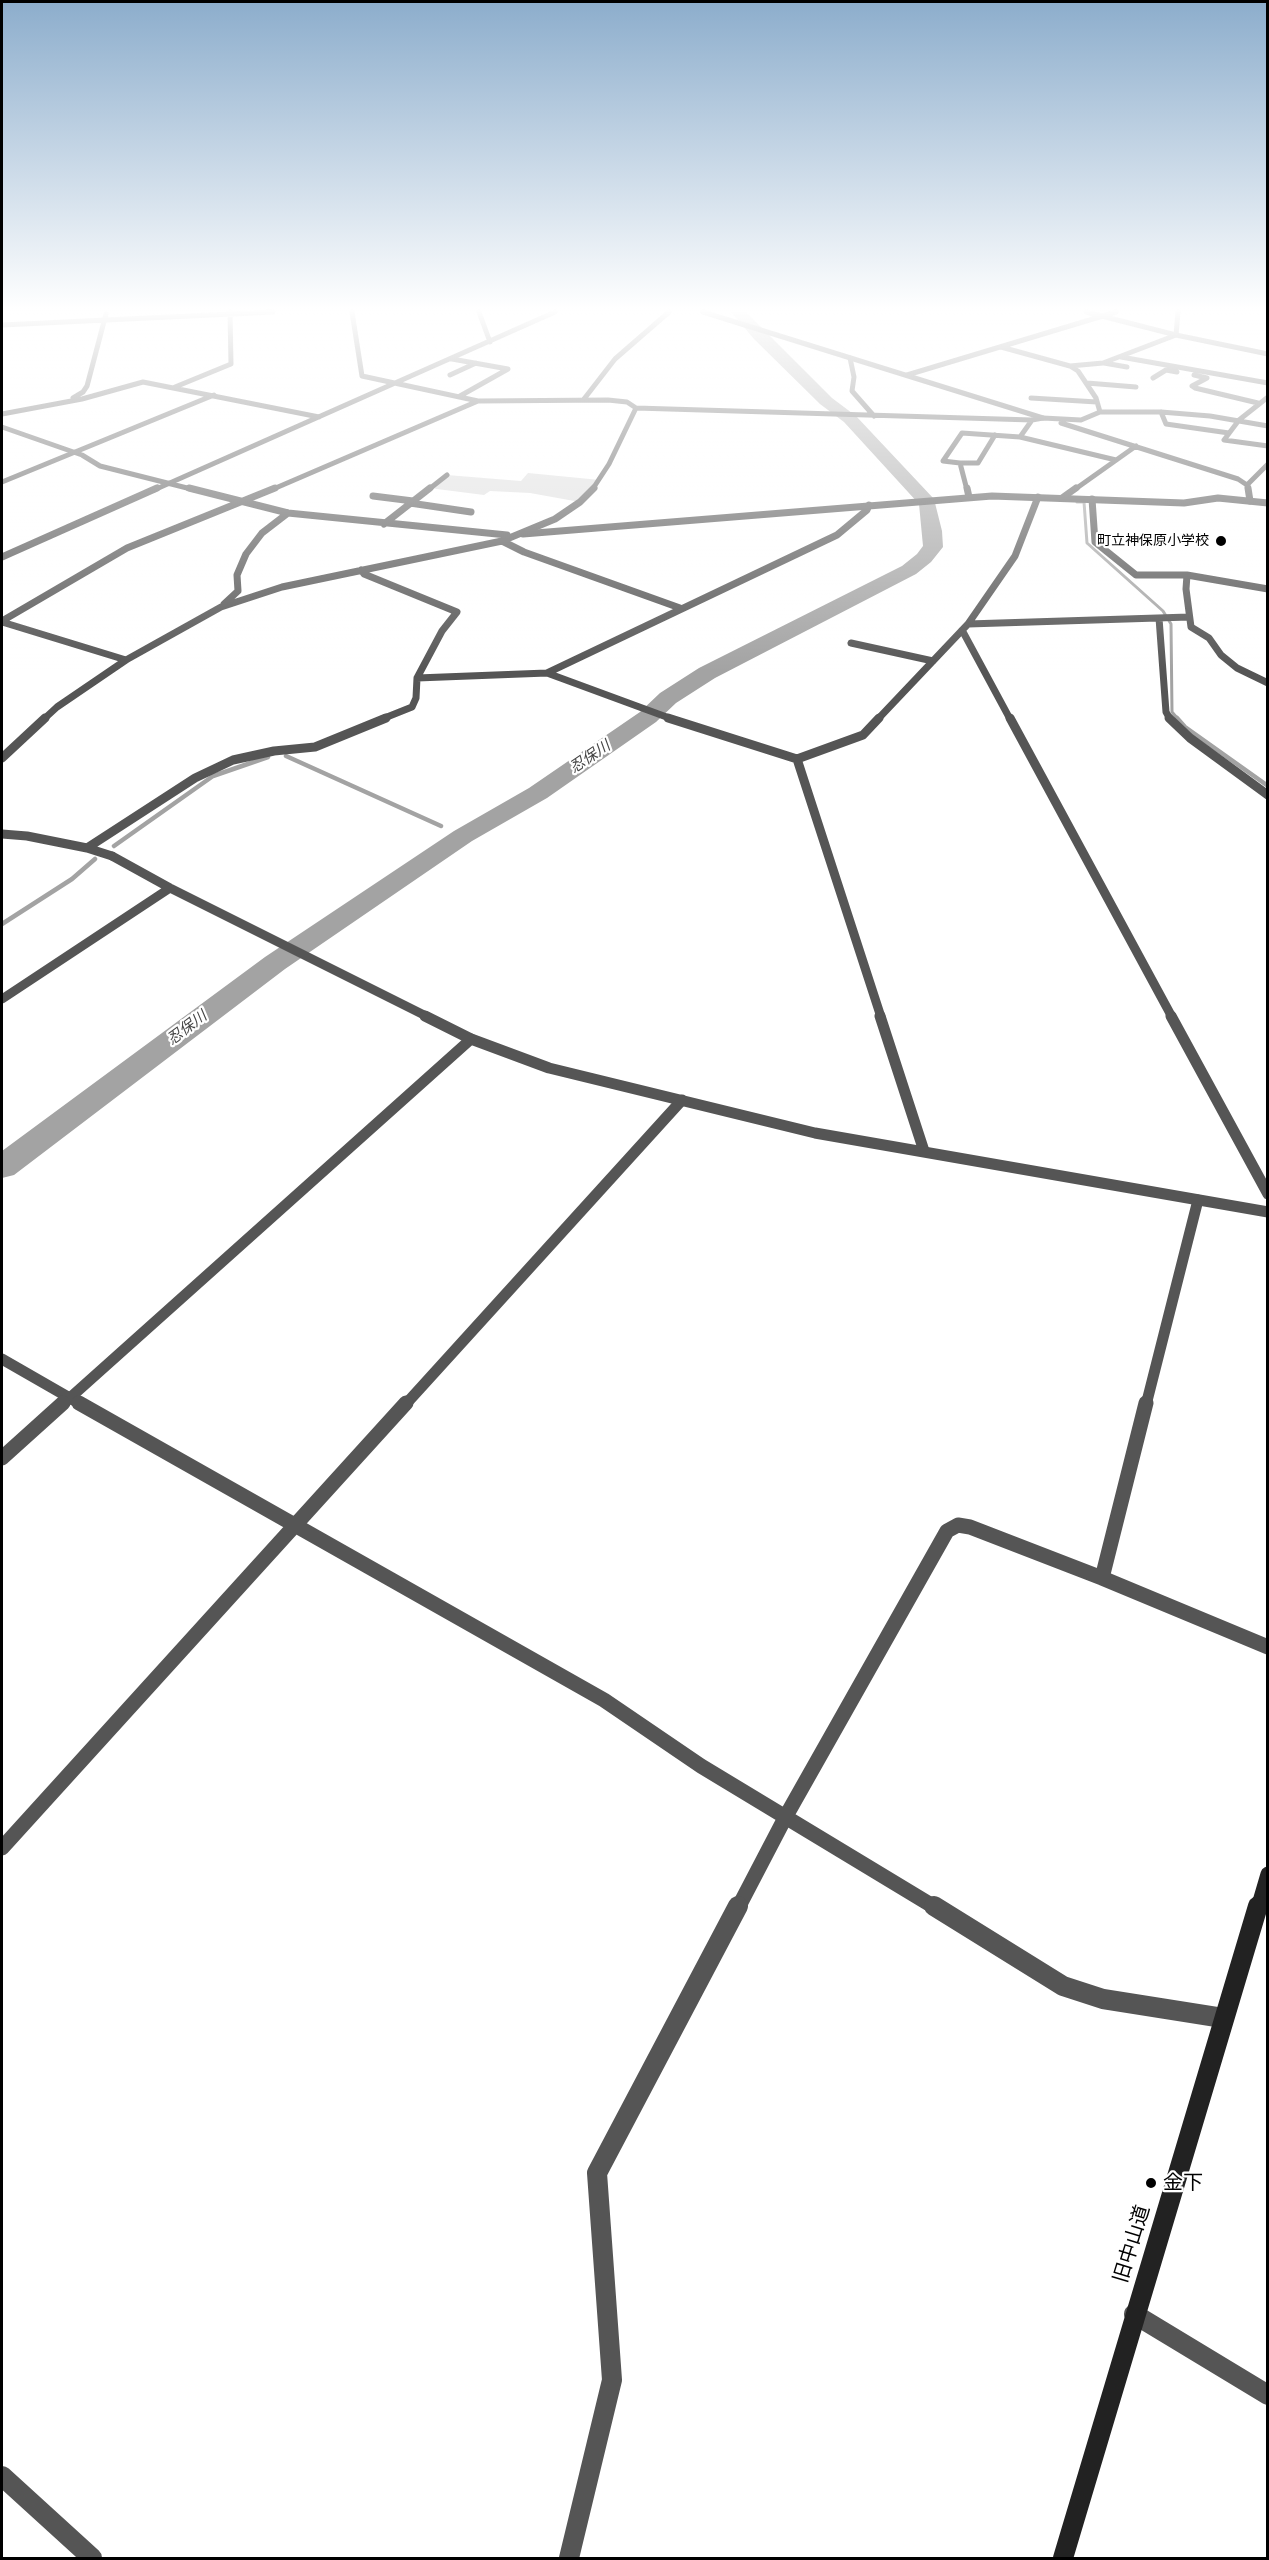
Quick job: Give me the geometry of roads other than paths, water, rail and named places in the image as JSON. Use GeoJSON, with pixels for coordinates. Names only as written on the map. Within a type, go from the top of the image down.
{"type":"FeatureCollection","features":[{"type":"Feature","properties":{"kind":"main road","name":"旧中山道"},"geometry":{"type":"LineString","coordinates":[[1063,2559],[1134,2314],[1268,1874]]}},
{"type":"Feature","properties":{"kind":"street"},"geometry":{"type":"LineString","coordinates":[[15,431],[74,452],[100,466],[288,513],[488,535],[969,497],[1038,497],[1184,503],[1218,498],[1268,503]]}},
{"type":"Feature","properties":{"kind":"street"},"geometry":{"type":"LineString","coordinates":[[2,482],[125,431]]}},
{"type":"Feature","properties":{"kind":"street"},"geometry":{"type":"LineString","coordinates":[[2,556],[286,431]]}},
{"type":"Feature","properties":{"kind":"street"},"geometry":{"type":"LineString","coordinates":[[2,622],[127,548],[407,431]]}},
{"type":"Feature","properties":{"kind":"street"},"geometry":{"type":"LineString","coordinates":[[2,758],[57,707],[126,660],[220,607],[282,587],[502,541],[523,534],[571,509],[595,487],[625,431]]}},
{"type":"Feature","properties":{"kind":"street"},"geometry":{"type":"LineString","coordinates":[[1020,437],[1024,431]]}},
{"type":"Feature","properties":{"kind":"street"},"geometry":{"type":"LineString","coordinates":[[1088,431],[1223,473],[1247,485]]}},
{"type":"Feature","properties":{"kind":"street"},"geometry":{"type":"LineString","coordinates":[[1218,431],[1229,433],[1224,440],[1268,446]]}},
{"type":"Feature","properties":{"kind":"street"},"geometry":{"type":"LineString","coordinates":[[995,435],[978,463],[943,461],[962,432],[1020,437],[1116,460]]}},
{"type":"Feature","properties":{"kind":"street"},"geometry":{"type":"LineString","coordinates":[[1062,498],[1136,446]]}},
{"type":"Feature","properties":{"kind":"street"},"geometry":{"type":"LineString","coordinates":[[960,463],[969,497]]}},
{"type":"Feature","properties":{"kind":"street"},"geometry":{"type":"LineString","coordinates":[[1247,485],[1268,464]]}},
{"type":"Feature","properties":{"kind":"street"},"geometry":{"type":"LineString","coordinates":[[384,524],[447,475]]}},
{"type":"Feature","properties":{"kind":"street"},"geometry":{"type":"LineString","coordinates":[[1247,485],[1250,501]]}},
{"type":"Feature","properties":{"kind":"street"},"geometry":{"type":"LineString","coordinates":[[373,496],[471,512],[464,518]]}},
{"type":"Feature","properties":{"kind":"street"},"geometry":{"type":"LineString","coordinates":[[417,678],[547,673],[640,709],[797,759],[863,735],[965,627],[1015,556],[1038,497]]}},
{"type":"Feature","properties":{"kind":"street"},"geometry":{"type":"LineString","coordinates":[[1092,499],[1095,542],[1136,575],[1187,575],[1268,589]]}},
{"type":"Feature","properties":{"kind":"street"},"geometry":{"type":"LineString","coordinates":[[547,673],[837,535],[867,510],[869,505]]}},
{"type":"Feature","properties":{"kind":"street"},"geometry":{"type":"LineString","coordinates":[[220,607],[238,591],[237,575],[246,554],[262,533],[288,513]]}},
{"type":"Feature","properties":{"kind":"street"},"geometry":{"type":"LineString","coordinates":[[450,531],[457,525]]}},
{"type":"Feature","properties":{"kind":"street"},"geometry":{"type":"LineString","coordinates":[[502,541],[524,552],[680,608]]}},
{"type":"Feature","properties":{"kind":"street"},"geometry":{"type":"LineString","coordinates":[[87,848],[195,778],[233,760],[274,751],[315,747],[412,707],[416,699],[417,678],[442,631],[457,612],[364,574],[361,570]]}},
{"type":"Feature","properties":{"kind":"street"},"geometry":{"type":"LineString","coordinates":[[1187,575],[1191,627],[1209,638],[1221,655],[1237,668],[1268,683]]}},
{"type":"Feature","properties":{"kind":"street"},"geometry":{"type":"LineString","coordinates":[[965,627],[1189,617]]}},
{"type":"Feature","properties":{"kind":"street"},"geometry":{"type":"LineString","coordinates":[[1159,618],[1166,712],[1172,722],[1190,738],[1268,795]]}},
{"type":"Feature","properties":{"kind":"street"},"geometry":{"type":"LineString","coordinates":[[2,622],[126,660]]}},
{"type":"Feature","properties":{"kind":"street"},"geometry":{"type":"LineString","coordinates":[[965,627],[1268,1194]]}},
{"type":"Feature","properties":{"kind":"street"},"geometry":{"type":"LineString","coordinates":[[851,643],[933,661]]}},
{"type":"Feature","properties":{"kind":"street"},"geometry":{"type":"LineString","coordinates":[[797,759],[924,1151]]}},
{"type":"Feature","properties":{"kind":"street"},"geometry":{"type":"LineString","coordinates":[[1255,787],[1268,784]]}},
{"type":"Feature","properties":{"kind":"street"},"geometry":{"type":"LineString","coordinates":[[2,834],[27,836],[87,848],[112,856],[170,888],[471,1039],[549,1068],[815,1133],[1268,1212]]}},
{"type":"Feature","properties":{"kind":"street"},"geometry":{"type":"LineString","coordinates":[[2,999],[170,888]]}},
{"type":"Feature","properties":{"kind":"street"},"geometry":{"type":"LineString","coordinates":[[2,1458],[471,1039]]}},
{"type":"Feature","properties":{"kind":"street"},"geometry":{"type":"LineString","coordinates":[[2,1848],[682,1100]]}},
{"type":"Feature","properties":{"kind":"street"},"geometry":{"type":"LineString","coordinates":[[1102,1578],[1198,1200]]}},
{"type":"Feature","properties":{"kind":"street"},"geometry":{"type":"LineString","coordinates":[[2,1359],[604,1700],[701,1766],[1063,1986],[1103,1999],[1223,2018]]}},
{"type":"Feature","properties":{"kind":"street"},"geometry":{"type":"LineString","coordinates":[[569,2559],[612,2380],[597,2173],[786,1816],[947,1531],[958,1525],[970,1527],[1102,1578],[1268,1647]]}},
{"type":"Feature","properties":{"kind":"street"},"geometry":{"type":"LineString","coordinates":[[1134,2314],[1268,2395]]}},
{"type":"Feature","properties":{"kind":"street"},"geometry":{"type":"LineString","coordinates":[[2,2476],[92,2559]]}},
{"type":"Feature","properties":{"kind":"waterway","name":"忍保川"},"geometry":{"type":"LineString","coordinates":[[2,1167],[275,963],[463,836],[538,793],[648,717],[668,698],[707,673],[909,570],[924,558],[933,547],[933,531],[928,503],[862,431]]}},
{"type":"Feature","properties":{"kind":"waterway"},"geometry":{"type":"LineString","coordinates":[[1077,502],[1084,502],[1087,543],[1163,611],[1171,624],[1172,712],[1178,719]]}},
{"type":"Feature","properties":{"kind":"waterway"},"geometry":{"type":"LineString","coordinates":[[1177,718],[1185,727],[1268,786]]}},
{"type":"Feature","properties":{"kind":"waterway"},"geometry":{"type":"LineString","coordinates":[[286,756],[441,826]]}},
{"type":"Feature","properties":{"kind":"waterway"},"geometry":{"type":"LineString","coordinates":[[114,846],[213,776],[268,757]]}},
{"type":"Feature","properties":{"kind":"waterway","name":"忍保川"},"geometry":{"type":"LineString","coordinates":[[458,834],[463,836]]}},
{"type":"Feature","properties":{"kind":"waterway"},"geometry":{"type":"LineString","coordinates":[[2,924],[72,879],[95,859]]}},
{"type":"Feature","properties":{"kind":"place","name":"町立神保原小学校"},"geometry":{"type":"Point","coordinates":[1221,541]}},
{"type":"Feature","properties":{"kind":"place","name":"金下"},"geometry":{"type":"Point","coordinates":[1151,2183]}}]}
